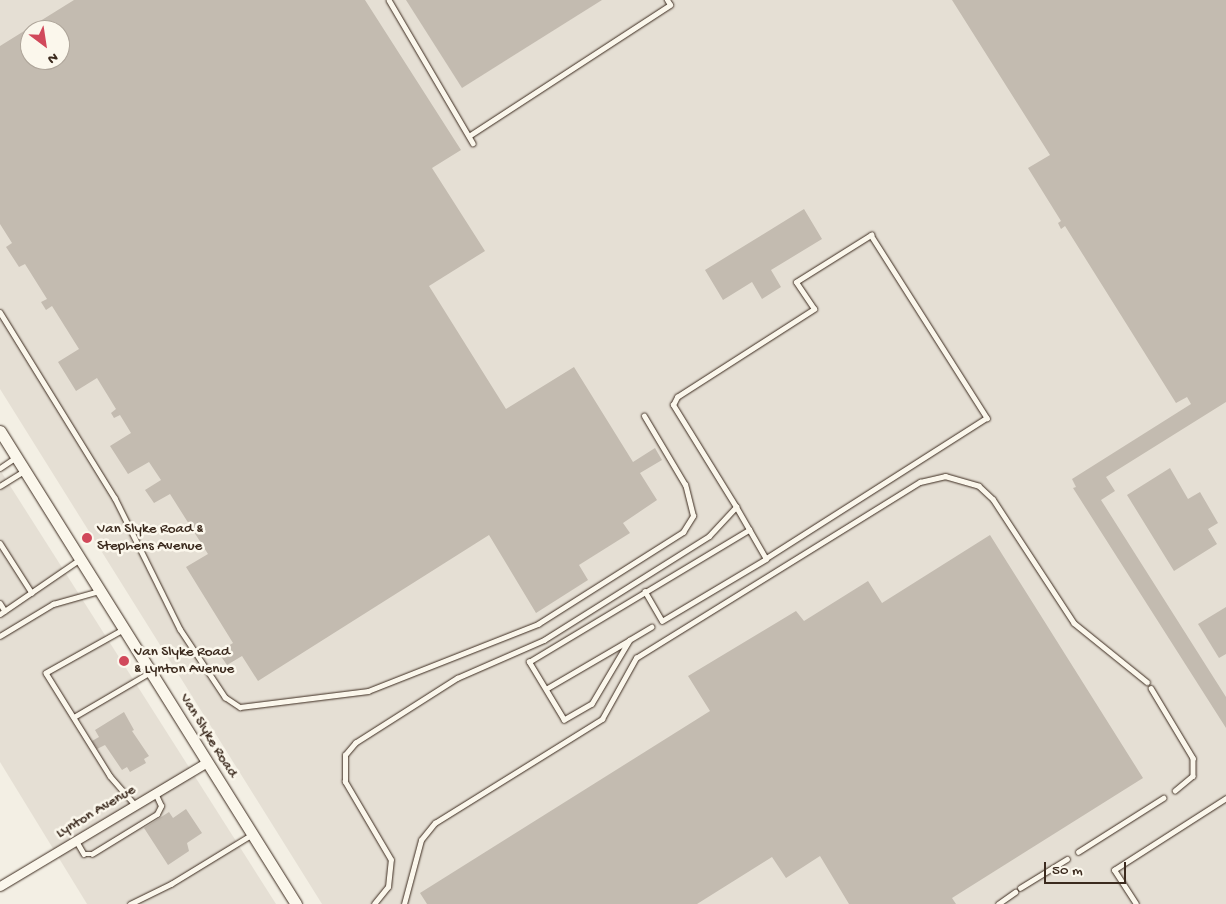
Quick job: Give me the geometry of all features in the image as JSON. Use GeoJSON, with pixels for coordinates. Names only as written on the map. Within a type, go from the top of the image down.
{"type":"FeatureCollection","features":[{"type":"Feature","properties":{"kind":"street","name":"Van Slyke Road"},"geometry":{"type":"LineString","coordinates":[[0,431],[296,904]]}},
{"type":"Feature","properties":{"kind":"street","name":"Lynton Avenue"},"geometry":{"type":"LineString","coordinates":[[0,886],[207,762]]}},
{"type":"Feature","properties":{"kind":"lane"},"geometry":{"type":"LineString","coordinates":[[389,0],[473,143]]}},
{"type":"Feature","properties":{"kind":"lane"},"geometry":{"type":"LineString","coordinates":[[469,136],[670,6],[667,0]]}},
{"type":"Feature","properties":{"kind":"lane"},"geometry":{"type":"LineString","coordinates":[[645,590],[662,621],[766,559],[988,418],[871,234],[796,282],[814,309],[676,397],[673,405],[766,559]]}},
{"type":"Feature","properties":{"kind":"lane"},"geometry":{"type":"LineString","coordinates":[[0,312],[115,498],[180,628],[225,697],[240,707],[368,691],[538,624],[683,532],[693,516],[684,484],[644,416]]}},
{"type":"Feature","properties":{"kind":"lane"},"geometry":{"type":"LineString","coordinates":[[0,468],[16,457]]}},
{"type":"Feature","properties":{"kind":"lane"},"geometry":{"type":"LineString","coordinates":[[0,486],[25,470]]}},
{"type":"Feature","properties":{"kind":"lane"},"geometry":{"type":"LineString","coordinates":[[404,904],[421,840],[434,823],[602,719],[636,658],[920,482],[945,476],[978,486],[993,499],[1074,623],[1147,682]]}},
{"type":"Feature","properties":{"kind":"lane"},"geometry":{"type":"LineString","coordinates":[[374,904],[388,886],[391,860],[346,782],[345,755],[355,743],[457,678],[544,640],[709,536],[736,507]]}},
{"type":"Feature","properties":{"kind":"lane"},"geometry":{"type":"LineString","coordinates":[[630,640],[592,704],[564,720],[529,662],[645,590],[749,530]]}},
{"type":"Feature","properties":{"kind":"lane"},"geometry":{"type":"LineString","coordinates":[[0,543],[32,593]]}},
{"type":"Feature","properties":{"kind":"lane"},"geometry":{"type":"LineString","coordinates":[[0,603],[2,612],[80,559]]}},
{"type":"Feature","properties":{"kind":"lane"},"geometry":{"type":"LineString","coordinates":[[0,636],[53,604],[100,590]]}},
{"type":"Feature","properties":{"kind":"lane"},"geometry":{"type":"LineString","coordinates":[[546,690],[652,627]]}},
{"type":"Feature","properties":{"kind":"lane"},"geometry":{"type":"LineString","coordinates":[[124,629],[46,673],[110,776],[136,805]]}},
{"type":"Feature","properties":{"kind":"lane"},"geometry":{"type":"LineString","coordinates":[[74,717],[150,672]]}},
{"type":"Feature","properties":{"kind":"lane"},"geometry":{"type":"LineString","coordinates":[[1151,688],[1193,758],[1193,776],[1175,791]]}},
{"type":"Feature","properties":{"kind":"lane"},"geometry":{"type":"LineString","coordinates":[[76,840],[84,854],[92,854],[157,814],[161,806],[154,793]]}},
{"type":"Feature","properties":{"kind":"lane"},"geometry":{"type":"LineString","coordinates":[[1078,852],[1163,798]]}},
{"type":"Feature","properties":{"kind":"lane"},"geometry":{"type":"LineString","coordinates":[[1136,904],[1114,870],[1226,798]]}},
{"type":"Feature","properties":{"kind":"lane"},"geometry":{"type":"LineString","coordinates":[[130,904],[171,884],[252,834]]}},
{"type":"Feature","properties":{"kind":"lane"},"geometry":{"type":"LineString","coordinates":[[1020,888],[1067,859]]}},
{"type":"Feature","properties":{"kind":"lane"},"geometry":{"type":"LineString","coordinates":[[998,904],[1015,892]]}},
{"type":"Feature","properties":{"kind":"shaded area"},"geometry":{"type":"Polygon","coordinates":[[[0,0],[1226,0],[1226,904],[322,904],[0,389],[0,0]]]}},
{"type":"Feature","properties":{"kind":"shaded area"},"geometry":{"type":"Polygon","coordinates":[[[0,470],[276,904],[87,904],[0,762],[0,470]]]}},
{"type":"Feature","properties":{"kind":"building"},"geometry":{"type":"Polygon","coordinates":[[[74,0],[365,0],[461,150],[432,168],[485,251],[429,286],[506,409],[574,367],[633,462],[655,448],[662,460],[640,473],[657,500],[623,523],[630,533],[579,565],[588,580],[536,613],[489,535],[258,681],[242,656],[227,665],[218,652],[233,643],[186,567],[208,554],[170,494],[154,503],[145,490],[161,480],[149,462],[128,474],[110,446],[131,433],[120,415],[114,418],[111,413],[116,409],[97,378],[76,391],[58,362],[79,349],[52,306],[46,310],[41,302],[47,299],[25,264],[19,267],[6,247],[12,243],[0,224],[0,46],[20,34],[20,70],[70,70],[70,20],[42,20],[74,0]]]}},
{"type":"Feature","properties":{"kind":"building"},"geometry":{"type":"Polygon","coordinates":[[[406,0],[602,0],[462,88],[406,0]]]}},
{"type":"Feature","properties":{"kind":"building"},"geometry":{"type":"Polygon","coordinates":[[[952,0],[1226,0],[1226,402],[1106,477],[1115,491],[1101,500],[1226,697],[1226,728],[1073,488],[1076,487],[1072,479],[1191,404],[1187,397],[1176,403],[1065,226],[1061,229],[1058,223],[1061,221],[1028,168],[1050,155],[952,0]]]}},
{"type":"Feature","properties":{"kind":"building"},"geometry":{"type":"Polygon","coordinates":[[[804,209],[822,239],[771,270],[781,287],[762,299],[752,282],[723,300],[705,270],[804,209]]]}},
{"type":"Feature","properties":{"kind":"building"},"geometry":{"type":"Polygon","coordinates":[[[1170,468],[1188,499],[1200,492],[1218,523],[1208,529],[1217,544],[1174,571],[1127,495],[1170,468]]]}},
{"type":"Feature","properties":{"kind":"building"},"geometry":{"type":"Polygon","coordinates":[[[990,535],[1143,778],[952,898],[956,904],[849,904],[820,856],[786,878],[772,857],[697,904],[427,904],[420,893],[710,711],[688,676],[796,611],[804,621],[868,581],[882,603],[990,535]]]}},
{"type":"Feature","properties":{"kind":"building"},"geometry":{"type":"Polygon","coordinates":[[[1226,607],[1226,654],[1219,658],[1198,624],[1226,607]]]}},
{"type":"Feature","properties":{"kind":"building"},"geometry":{"type":"Polygon","coordinates":[[[124,712],[134,730],[132,731],[149,756],[144,759],[146,763],[130,772],[127,767],[122,770],[105,745],[97,749],[92,741],[99,737],[95,730],[124,712]]]}},
{"type":"Feature","properties":{"kind":"building"},"geometry":{"type":"Polygon","coordinates":[[[186,809],[202,833],[187,843],[189,851],[168,865],[144,828],[169,812],[173,818],[186,809]]]}},
{"type":"Feature","properties":{"kind":"place","name":"Van Slyke Road & Stephens Avenue"},"geometry":{"type":"Point","coordinates":[87,538]}},
{"type":"Feature","properties":{"kind":"place","name":"Van Slyke Road & Lynton Avenue"},"geometry":{"type":"Point","coordinates":[124,661]}}]}
